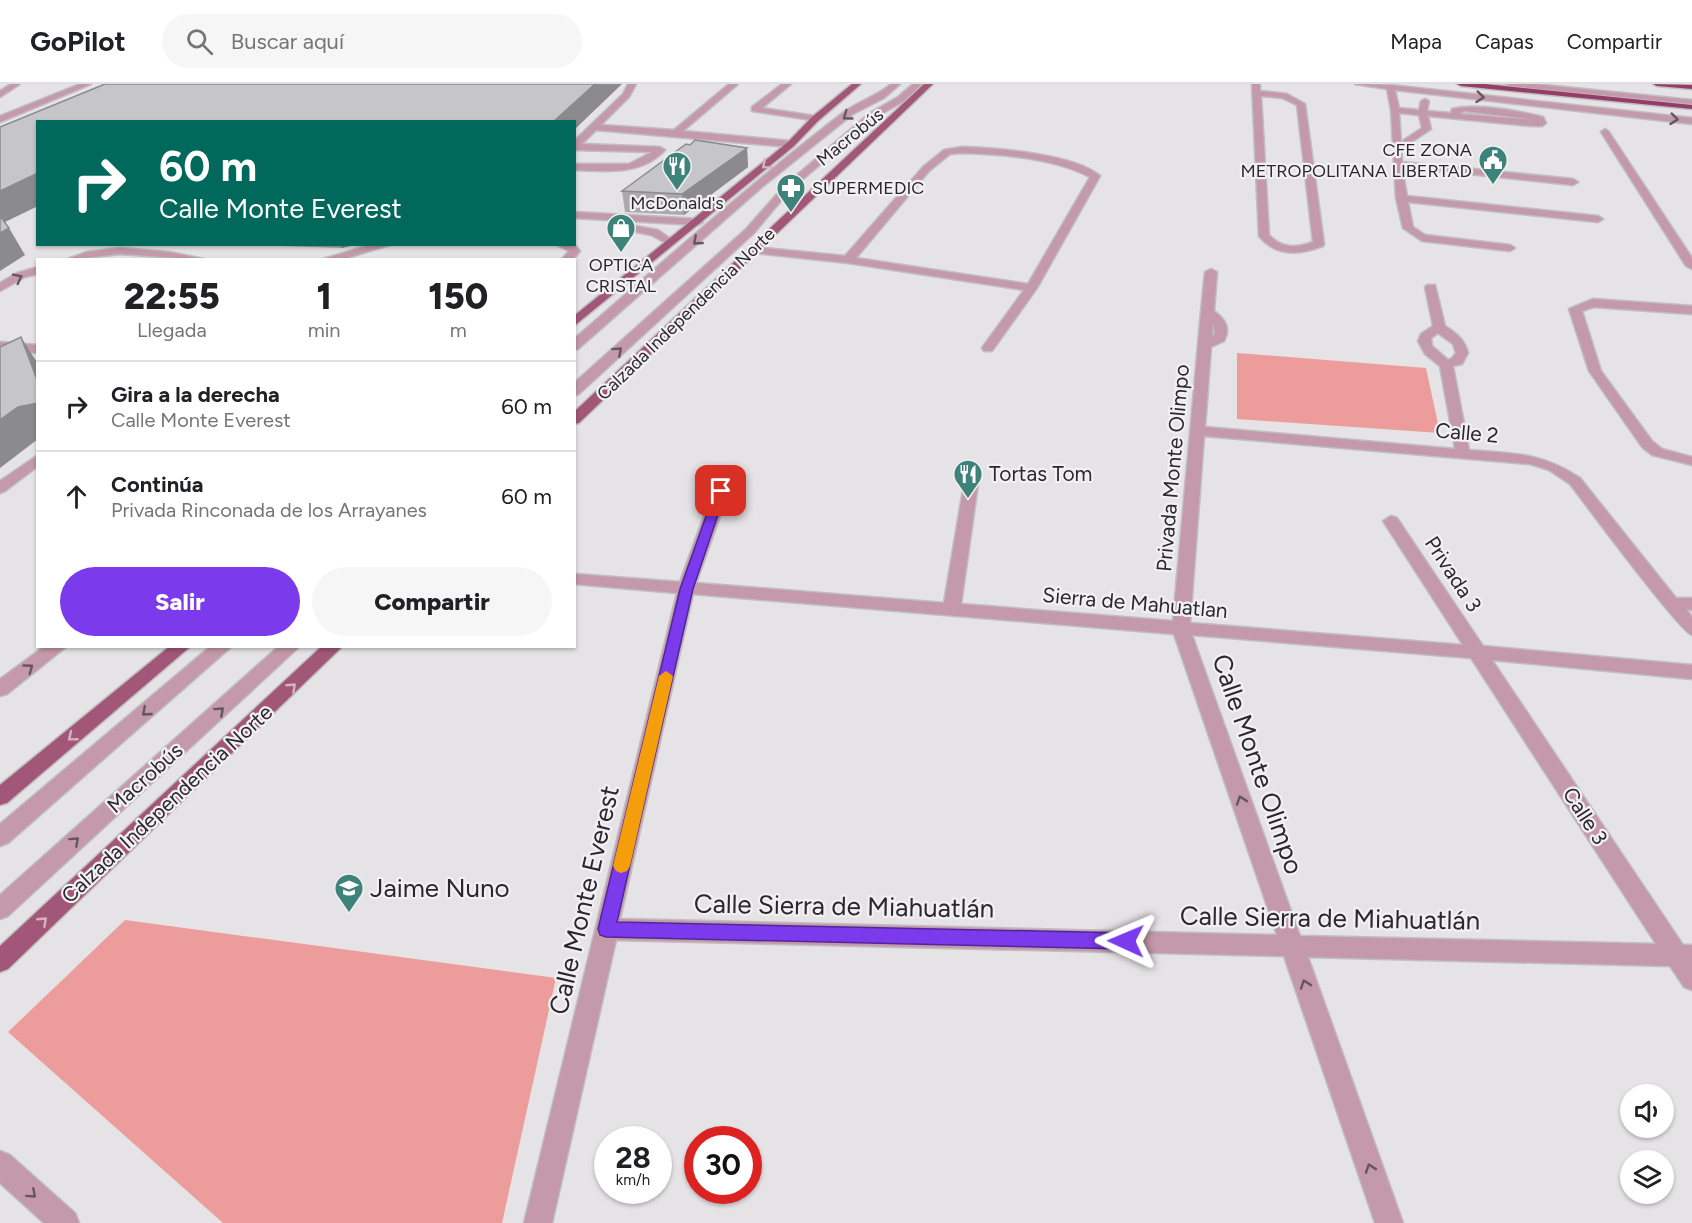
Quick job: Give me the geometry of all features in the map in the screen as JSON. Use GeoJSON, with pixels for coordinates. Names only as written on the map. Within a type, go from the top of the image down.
{"type":"FeatureCollection","features":[{"type":"Feature","properties":{"kind":"highway"},"geometry":{"type":"LineString","coordinates":[[1461,84],[1692,107]]}},
{"type":"Feature","properties":{"kind":"highway"},"geometry":{"type":"LineString","coordinates":[[1658,84],[1692,87]]}},
{"type":"Feature","properties":{"kind":"main road"},"geometry":{"type":"LineString","coordinates":[[576,320],[791,144],[815,119],[857,84]]}},
{"type":"Feature","properties":{"kind":"main road","name":"Calzada Independencia Norte"},"geometry":{"type":"LineString","coordinates":[[576,418],[929,84]]}},
{"type":"Feature","properties":{"kind":"main road"},"geometry":{"type":"LineString","coordinates":[[0,797],[180,648]]}},
{"type":"Feature","properties":{"kind":"main road","name":"Calzada Independencia Norte"},"geometry":{"type":"LineString","coordinates":[[0,961],[332,648]]}},
{"type":"Feature","properties":{"kind":"street"},"geometry":{"type":"LineString","coordinates":[[0,95],[16,84]]}},
{"type":"Feature","properties":{"kind":"street"},"geometry":{"type":"LineString","coordinates":[[0,119],[87,84]]}},
{"type":"Feature","properties":{"kind":"street"},"geometry":{"type":"LineString","coordinates":[[576,145],[626,95],[632,84]]}},
{"type":"Feature","properties":{"kind":"street"},"geometry":{"type":"LineString","coordinates":[[576,166],[631,168],[641,165],[734,84]]}},
{"type":"Feature","properties":{"kind":"street"},"geometry":{"type":"LineString","coordinates":[[787,84],[755,109],[815,119]]}},
{"type":"Feature","properties":{"kind":"street","name":"Macrobús"},"geometry":{"type":"LineString","coordinates":[[576,344],[759,185],[850,112],[881,96],[896,84]]}},
{"type":"Feature","properties":{"kind":"street","name":"Macrobús"},"geometry":{"type":"LineString","coordinates":[[576,389],[750,231],[787,188],[873,115],[902,99],[918,84]]}},
{"type":"Feature","properties":{"kind":"street"},"geometry":{"type":"LineString","coordinates":[[1359,84],[1692,121]]}},
{"type":"Feature","properties":{"kind":"street"},"geometry":{"type":"LineString","coordinates":[[1510,84],[1692,102]]}},
{"type":"Feature","properties":{"kind":"street"},"geometry":{"type":"LineString","coordinates":[[1573,84],[1692,97]]}},
{"type":"Feature","properties":{"kind":"street"},"geometry":{"type":"LineString","coordinates":[[1390,87],[1395,110],[1401,198],[1408,228],[1422,238],[1509,248]]}},
{"type":"Feature","properties":{"kind":"street"},"geometry":{"type":"LineString","coordinates":[[1256,88],[1284,96],[1301,104],[1319,244],[1304,250],[1281,250],[1270,244],[1264,236],[1256,88]]}},
{"type":"Feature","properties":{"kind":"street"},"geometry":{"type":"LineString","coordinates":[[1397,148],[1427,129],[1423,112],[1426,91]]}},
{"type":"Feature","properties":{"kind":"street"},"geometry":{"type":"LineString","coordinates":[[1395,110],[1423,112],[1456,116],[1531,123],[1542,123],[1540,119],[1528,116],[1464,109],[1455,111],[1456,116]]}},
{"type":"Feature","properties":{"kind":"street"},"geometry":{"type":"LineString","coordinates":[[594,127],[791,144]]}},
{"type":"Feature","properties":{"kind":"street"},"geometry":{"type":"LineString","coordinates":[[1605,132],[1692,266]]}},
{"type":"Feature","properties":{"kind":"street"},"geometry":{"type":"LineString","coordinates":[[576,146],[660,150]]}},
{"type":"Feature","properties":{"kind":"street"},"geometry":{"type":"LineString","coordinates":[[848,260],[929,165],[947,152],[970,151],[1049,159],[1076,165],[1095,176],[1030,288],[988,348]]}},
{"type":"Feature","properties":{"kind":"street"},"geometry":{"type":"LineString","coordinates":[[1397,164],[1574,182]]}},
{"type":"Feature","properties":{"kind":"street"},"geometry":{"type":"LineString","coordinates":[[1401,198],[1598,219]]}},
{"type":"Feature","properties":{"kind":"street"},"geometry":{"type":"LineString","coordinates":[[576,215],[698,222]]}},
{"type":"Feature","properties":{"kind":"street"},"geometry":{"type":"LineString","coordinates":[[576,225],[643,229],[654,232],[670,242]]}},
{"type":"Feature","properties":{"kind":"street"},"geometry":{"type":"LineString","coordinates":[[333,258],[380,246]]}},
{"type":"Feature","properties":{"kind":"street"},"geometry":{"type":"LineString","coordinates":[[568,258],[575,251],[569,246]]}},
{"type":"Feature","properties":{"kind":"street"},"geometry":{"type":"LineString","coordinates":[[75,258],[86,254],[123,249],[189,258]]}},
{"type":"Feature","properties":{"kind":"street"},"geometry":{"type":"LineString","coordinates":[[754,250],[848,260],[1030,288]]}},
{"type":"Feature","properties":{"kind":"street"},"geometry":{"type":"LineString","coordinates":[[0,288],[21,275],[36,271]]}},
{"type":"Feature","properties":{"kind":"street","name":"Privada Monte Olimpo"},"geometry":{"type":"LineString","coordinates":[[1181,629],[1210,272]]}},
{"type":"Feature","properties":{"kind":"street"},"geometry":{"type":"LineString","coordinates":[[1431,287],[1439,328],[1455,338],[1462,348],[1457,361],[1446,364]]}},
{"type":"Feature","properties":{"kind":"street"},"geometry":{"type":"LineString","coordinates":[[1692,310],[1593,303],[1575,309],[1595,371],[1647,444],[1657,452],[1692,461]]}},
{"type":"Feature","properties":{"kind":"street"},"geometry":{"type":"LineString","coordinates":[[1439,328],[1427,332],[1424,343],[1431,353],[1446,364],[1463,454]]}},
{"type":"Feature","properties":{"kind":"street"},"geometry":{"type":"LineString","coordinates":[[0,345],[36,349]]}},
{"type":"Feature","properties":{"kind":"street","name":"Calle 2"},"geometry":{"type":"LineString","coordinates":[[1197,431],[1532,460],[1554,467],[1575,481],[1670,603]]}},
{"type":"Feature","properties":{"kind":"street"},"geometry":{"type":"LineString","coordinates":[[0,488],[36,461]]}},
{"type":"Feature","properties":{"kind":"street"},"geometry":{"type":"LineString","coordinates":[[952,610],[971,483]]}},
{"type":"Feature","properties":{"kind":"street","name":"Calle Monte Everest"},"geometry":{"type":"LineString","coordinates":[[538,1223],[686,589],[721,491]]}},
{"type":"Feature","properties":{"kind":"street","name":"Privada 3"},"geometry":{"type":"LineString","coordinates":[[1390,521],[1477,652]]}},
{"type":"Feature","properties":{"kind":"street","name":"Sierra de Mahuatlan"},"geometry":{"type":"LineString","coordinates":[[576,579],[1477,652],[1692,672]]}},
{"type":"Feature","properties":{"kind":"street"},"geometry":{"type":"LineString","coordinates":[[1670,603],[1692,604]]}},
{"type":"Feature","properties":{"kind":"street"},"geometry":{"type":"LineString","coordinates":[[1670,603],[1692,629]]}},
{"type":"Feature","properties":{"kind":"street","name":"Calle Monte Olimpo"},"geometry":{"type":"LineString","coordinates":[[1181,629],[1389,1223]]}},
{"type":"Feature","properties":{"kind":"street"},"geometry":{"type":"LineString","coordinates":[[0,689],[55,648]]}},
{"type":"Feature","properties":{"kind":"street"},"geometry":{"type":"LineString","coordinates":[[0,837],[221,648]]}},
{"type":"Feature","properties":{"kind":"street","name":"Macrobús"},"geometry":{"type":"LineString","coordinates":[[0,909],[289,648]]}},
{"type":"Feature","properties":{"kind":"street","name":"Calle 3"},"geometry":{"type":"LineString","coordinates":[[1477,652],[1684,956],[1692,979]]}},
{"type":"Feature","properties":{"kind":"street","name":"Calle Sierra de Miahuatlán"},"geometry":{"type":"LineString","coordinates":[[606,929],[1684,956]]}},
{"type":"Feature","properties":{"kind":"street"},"geometry":{"type":"LineString","coordinates":[[0,1165],[65,1223]]}},
{"type":"Feature","properties":{"kind":"shaded area"},"geometry":{"type":"Polygon","coordinates":[[[1237,353],[1426,368],[1440,433],[1237,419],[1237,353]]]}},
{"type":"Feature","properties":{"kind":"shaded area"},"geometry":{"type":"Polygon","coordinates":[[[125,920],[556,978],[502,1223],[223,1223],[8,1032],[125,920]]]}},
{"type":"Feature","properties":{"kind":"building"},"geometry":{"type":"Polygon","coordinates":[[[105,84],[595,84],[555,120],[36,120],[36,174],[0,191],[0,127],[105,84]]]}},
{"type":"Feature","properties":{"kind":"building"},"geometry":{"type":"Polygon","coordinates":[[[695,140],[747,148],[682,194],[622,191],[686,144],[690,145],[695,140]]]}},
{"type":"Feature","properties":{"kind":"building"},"geometry":{"type":"Polygon","coordinates":[[[0,216],[9,228],[0,233],[0,216]]]}},
{"type":"Feature","properties":{"kind":"building"},"geometry":{"type":"Polygon","coordinates":[[[21,337],[36,377],[36,403],[18,407],[0,420],[0,347],[21,337]]]}},
{"type":"Feature","properties":{"kind":"slow traffic"},"geometry":{"type":"LineString","coordinates":[[621,866],[666,676]]}},
{"type":"Feature","properties":{"kind":"place","name":"CFE ZONA METROPOLITANA LIBERTAD"},"geometry":{"type":"Point","coordinates":[1493,186]}},
{"type":"Feature","properties":{"kind":"place","name":"McDonald's"},"geometry":{"type":"Point","coordinates":[677,192]}},
{"type":"Feature","properties":{"kind":"place","name":"SUPERMEDIC"},"geometry":{"type":"Point","coordinates":[791,214]}},
{"type":"Feature","properties":{"kind":"place","name":"OPTICA CRISTAL"},"geometry":{"type":"Point","coordinates":[621,254]}},
{"type":"Feature","properties":{"kind":"place","name":"Tortas Tom"},"geometry":{"type":"Point","coordinates":[968,500]}},
{"type":"Feature","properties":{"kind":"place","name":"Jaime Nuno"},"geometry":{"type":"Point","coordinates":[349,914]}},
{"type":"Feature","properties":{"kind":"route"},"geometry":{"type":"LineString","coordinates":[[721,491],[686,589],[606,929],[1126,941]]}}]}
